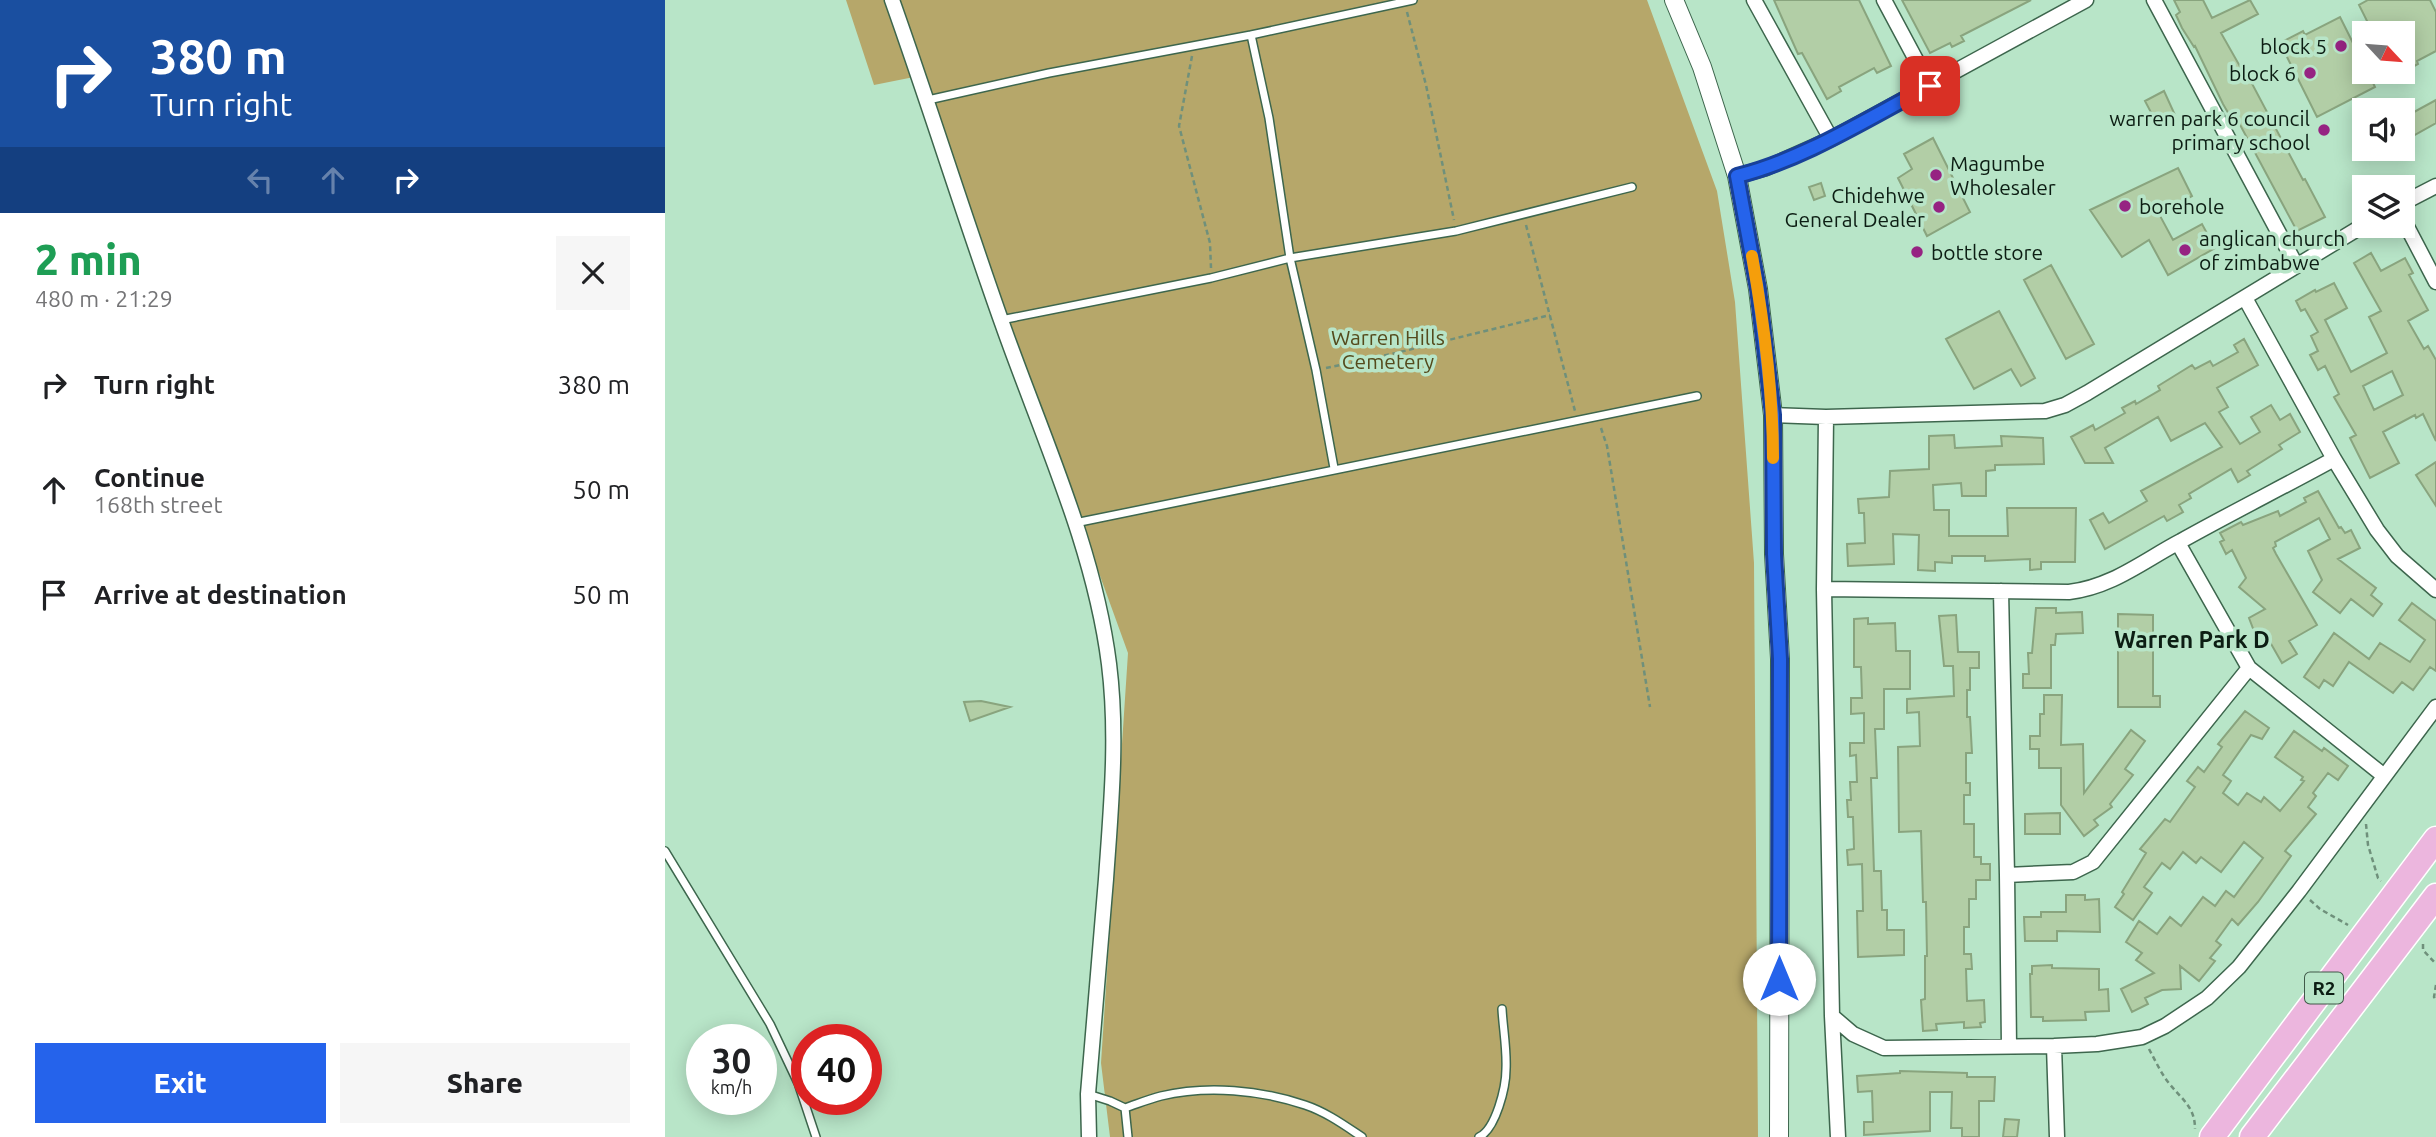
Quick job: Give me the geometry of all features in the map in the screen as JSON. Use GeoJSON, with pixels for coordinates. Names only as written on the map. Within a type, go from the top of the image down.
{"type":"FeatureCollection","features":[{"type":"Feature","properties":{"kind":"highway","name":"R2"},"geometry":{"type":"LineString","coordinates":[[2211,1137],[2436,839]]}},
{"type":"Feature","properties":{"kind":"highway","name":"R2"},"geometry":{"type":"LineString","coordinates":[[2252,1137],[2436,896]]}},
{"type":"Feature","properties":{"kind":"street"},"geometry":{"type":"LineString","coordinates":[[892,0],[1001,320],[1075,523],[1098,606],[1109,662],[1114,720],[1113,780],[1089,1094],[1089,1137]]}},
{"type":"Feature","properties":{"kind":"street"},"geometry":{"type":"LineString","coordinates":[[1674,0],[1702,67],[1737,176],[1758,289],[1773,415],[1774,554],[1780,659],[1779,1137]]}},
{"type":"Feature","properties":{"kind":"street"},"geometry":{"type":"LineString","coordinates":[[1754,0],[1831,139]]}},
{"type":"Feature","properties":{"kind":"street"},"geometry":{"type":"LineString","coordinates":[[1884,0],[1930,86]]}},
{"type":"Feature","properties":{"kind":"street"},"geometry":{"type":"LineString","coordinates":[[1737,176],[1766,168],[1831,139],[2086,0]]}},
{"type":"Feature","properties":{"kind":"street"},"geometry":{"type":"LineString","coordinates":[[2154,0],[2296,265]]}},
{"type":"Feature","properties":{"kind":"street"},"geometry":{"type":"LineString","coordinates":[[2415,197],[2436,186]]}},
{"type":"Feature","properties":{"kind":"street"},"geometry":{"type":"LineString","coordinates":[[1773,415],[1826,416],[2056,409],[2352,232]]}},
{"type":"Feature","properties":{"kind":"street"},"geometry":{"type":"LineString","coordinates":[[2413,238],[2436,282]]}},
{"type":"Feature","properties":{"kind":"street"},"geometry":{"type":"LineString","coordinates":[[2245,298],[2334,459],[2388,545],[2436,590]]}},
{"type":"Feature","properties":{"kind":"street"},"geometry":{"type":"LineString","coordinates":[[1826,416],[1824,589],[1832,1016],[1838,1137]]}},
{"type":"Feature","properties":{"kind":"street"},"geometry":{"type":"LineString","coordinates":[[1824,589],[2086,590],[2115,579],[2178,542],[2334,459]]}},
{"type":"Feature","properties":{"kind":"street"},"geometry":{"type":"LineString","coordinates":[[2178,542],[2249,668],[2383,775]]}},
{"type":"Feature","properties":{"kind":"street"},"geometry":{"type":"LineString","coordinates":[[2001,591],[2009,1046]]}},
{"type":"Feature","properties":{"kind":"street"},"geometry":{"type":"LineString","coordinates":[[2007,875],[2073,872],[2093,862],[2249,668]]}},
{"type":"Feature","properties":{"kind":"street"},"geometry":{"type":"LineString","coordinates":[[1832,1016],[1853,1034],[1884,1048],[2097,1044],[2142,1037],[2165,1026],[2207,998],[2239,967],[2436,707]]}},
{"type":"Feature","properties":{"kind":"street"},"geometry":{"type":"LineString","coordinates":[[2054,1046],[2057,1137]]}},
{"type":"Feature","properties":{"kind":"lane"},"geometry":{"type":"LineString","coordinates":[[928,100],[1409,1]]}},
{"type":"Feature","properties":{"kind":"lane"},"geometry":{"type":"LineString","coordinates":[[1251,35],[1269,117],[1290,258],[1316,370],[1334,468]]}},
{"type":"Feature","properties":{"kind":"lane"},"geometry":{"type":"LineString","coordinates":[[1001,320],[1211,278],[1290,258],[1457,231],[1632,187]]}},
{"type":"Feature","properties":{"kind":"lane"},"geometry":{"type":"LineString","coordinates":[[1075,523],[1697,396]]}},
{"type":"Feature","properties":{"kind":"lane"},"geometry":{"type":"LineString","coordinates":[[665,851],[770,1024],[798,1083],[816,1137]]}},
{"type":"Feature","properties":{"kind":"lane"},"geometry":{"type":"LineString","coordinates":[[1479,1137],[1490,1128],[1496,1115],[1506,1071],[1502,1009]]}},
{"type":"Feature","properties":{"kind":"lane"},"geometry":{"type":"LineString","coordinates":[[1089,1094],[1125,1108],[1160,1096],[1188,1091],[1233,1091],[1306,1105],[1332,1117],[1362,1137]]}},
{"type":"Feature","properties":{"kind":"lane"},"geometry":{"type":"LineString","coordinates":[[1125,1108],[1128,1137]]}},
{"type":"Feature","properties":{"kind":"path"},"geometry":{"type":"LineString","coordinates":[[1409,1],[1457,231]]}},
{"type":"Feature","properties":{"kind":"path"},"geometry":{"type":"LineString","coordinates":[[1194,46],[1179,126],[1210,243],[1211,278]]}},
{"type":"Feature","properties":{"kind":"path"},"geometry":{"type":"LineString","coordinates":[[1523,215],[1578,421]]}},
{"type":"Feature","properties":{"kind":"path"},"geometry":{"type":"LineString","coordinates":[[1316,370],[1396,354],[1550,315]]}},
{"type":"Feature","properties":{"kind":"path"},"geometry":{"type":"LineString","coordinates":[[1598,418],[1607,446],[1650,707]]}},
{"type":"Feature","properties":{"kind":"path"},"geometry":{"type":"LineString","coordinates":[[2299,891],[2320,909],[2340,919],[2363,937]]}},
{"type":"Feature","properties":{"kind":"path"},"geometry":{"type":"LineString","coordinates":[[2436,985],[2436,1000]]}},
{"type":"Feature","properties":{"kind":"path"},"geometry":{"type":"LineString","coordinates":[[2142,1037],[2167,1081],[2193,1112],[2195,1137]]}},
{"type":"Feature","properties":{"kind":"green space","name":"Warren Hills Cemetery"},"geometry":{"type":"Polygon","coordinates":[[[846,0],[1647,0],[1717,191],[1735,302],[1754,563],[1758,1137],[1110,1137],[1101,1063],[1128,653],[919,76],[874,85],[846,0]]]}},
{"type":"Feature","properties":{"kind":"building"},"geometry":{"type":"Polygon","coordinates":[[[1774,0],[1859,0],[1891,66],[1877,73],[1874,68],[1839,87],[1841,91],[1827,99],[1802,53],[1798,54],[1774,0]]]}},
{"type":"Feature","properties":{"kind":"building"},"geometry":{"type":"Polygon","coordinates":[[[1902,0],[2031,0],[1961,36],[1964,41],[1952,47],[1950,43],[1930,53],[1902,0]]]}},
{"type":"Feature","properties":{"kind":"building"},"geometry":{"type":"Polygon","coordinates":[[[2174,0],[2203,0],[2212,18],[2250,0],[2258,14],[2221,33],[2246,77],[2248,76],[2325,217],[2297,231],[2238,121],[2234,123],[2195,46],[2182,28],[2176,15],[2180,12],[2174,0]]]}},
{"type":"Feature","properties":{"kind":"building"},"geometry":{"type":"Polygon","coordinates":[[[2368,0],[2430,0],[2436,12],[2436,51],[2417,61],[2418,64],[2415,66],[2415,21],[2367,21],[2359,5],[2368,0]]]}},
{"type":"Feature","properties":{"kind":"building"},"geometry":{"type":"Polygon","coordinates":[[[2340,17],[2352,41],[2352,84],[2374,84],[2375,87],[2317,117],[2280,43],[2303,31],[2305,35],[2340,17]]]}},
{"type":"Feature","properties":{"kind":"building"},"geometry":{"type":"Polygon","coordinates":[[[2164,91],[2175,115],[2157,124],[2145,101],[2164,91]]]}},
{"type":"Feature","properties":{"kind":"building"},"geometry":{"type":"Polygon","coordinates":[[[2436,100],[2436,123],[2415,135],[2415,111],[2436,100]]]}},
{"type":"Feature","properties":{"kind":"building"},"geometry":{"type":"Polygon","coordinates":[[[1933,138],[1970,212],[1927,236],[1898,178],[1912,169],[1904,154],[1933,138]]]}},
{"type":"Feature","properties":{"kind":"building"},"geometry":{"type":"Polygon","coordinates":[[[2178,168],[2192,196],[2159,214],[2173,240],[2202,224],[2215,248],[2168,275],[2149,240],[2122,257],[2090,210],[2178,168]]]}},
{"type":"Feature","properties":{"kind":"building"},"geometry":{"type":"Polygon","coordinates":[[[1821,183],[1825,196],[1814,200],[1809,187],[1821,183]]]}},
{"type":"Feature","properties":{"kind":"building"},"geometry":{"type":"Polygon","coordinates":[[[2371,253],[2381,271],[2405,258],[2413,273],[2409,275],[2428,310],[2408,321],[2424,349],[2428,346],[2436,360],[2436,441],[2423,414],[2416,418],[2415,415],[2383,432],[2399,463],[2370,478],[2350,438],[2356,435],[2334,397],[2339,394],[2325,366],[2318,370],[2310,355],[2318,351],[2311,336],[2318,332],[2305,309],[2301,311],[2296,301],[2334,283],[2347,308],[2325,320],[2351,372],[2387,353],[2369,317],[2381,311],[2354,263],[2371,253]],[[2392,371],[2363,386],[2374,410],[2403,395],[2392,371]]]}},
{"type":"Feature","properties":{"kind":"building"},"geometry":{"type":"Polygon","coordinates":[[[2051,265],[2094,344],[2066,359],[2024,280],[2051,265]]]}},
{"type":"Feature","properties":{"kind":"building"},"geometry":{"type":"Polygon","coordinates":[[[1999,311],[2035,378],[2021,386],[2011,369],[1974,389],[1946,339],[1999,311]]]}},
{"type":"Feature","properties":{"kind":"building"},"geometry":{"type":"Polygon","coordinates":[[[2244,339],[2258,365],[2217,388],[2228,407],[2219,412],[2240,444],[2260,432],[2251,417],[2271,405],[2280,420],[2290,414],[2300,432],[2279,445],[2282,449],[2247,471],[2250,475],[2238,482],[2231,469],[2189,494],[2191,498],[2179,505],[2183,512],[2167,521],[2164,516],[2105,549],[2090,520],[2103,513],[2109,523],[2147,501],[2141,491],[2222,447],[2205,423],[2171,441],[2158,417],[2105,448],[2113,463],[2085,463],[2071,437],[2093,425],[2095,430],[2125,413],[2122,408],[2135,401],[2136,404],[2160,390],[2158,386],[2192,365],[2195,369],[2210,361],[2213,366],[2238,352],[2234,345],[2244,339]]]}},
{"type":"Feature","properties":{"kind":"building"},"geometry":{"type":"Polygon","coordinates":[[[1954,435],[1955,448],[2002,446],[2001,436],[2043,438],[2044,464],[1995,465],[1995,470],[1986,471],[1986,496],[1962,496],[1961,483],[1933,485],[1934,510],[1949,510],[1949,536],[2008,536],[2007,508],[2076,508],[2075,562],[2041,562],[2041,569],[2030,570],[2030,559],[1985,561],[1985,556],[1952,556],[1952,563],[1935,562],[1935,571],[1918,570],[1919,535],[1893,534],[1894,564],[1848,566],[1847,544],[1865,543],[1864,513],[1859,513],[1858,499],[1889,497],[1890,471],[1929,469],[1929,436],[1954,435]]]}},
{"type":"Feature","properties":{"kind":"building"},"geometry":{"type":"Polygon","coordinates":[[[2436,462],[2436,506],[2416,475],[2436,462]]]}},
{"type":"Feature","properties":{"kind":"building"},"geometry":{"type":"Polygon","coordinates":[[[2318,491],[2339,528],[2345,533],[2351,530],[2360,548],[2338,559],[2376,588],[2371,595],[2382,604],[2373,616],[2351,599],[2340,613],[2313,592],[2322,580],[2308,551],[2330,539],[2319,518],[2275,542],[2276,546],[2273,548],[2276,554],[2317,625],[2289,641],[2297,654],[2282,663],[2270,642],[2263,646],[2254,631],[2249,618],[2265,609],[2239,587],[2246,578],[2232,550],[2226,554],[2220,542],[2224,540],[2220,533],[2241,522],[2243,525],[2278,511],[2280,516],[2306,502],[2304,498],[2318,491]]]}},
{"type":"Feature","properties":{"kind":"building"},"geometry":{"type":"Polygon","coordinates":[[[2412,603],[2436,621],[2436,671],[2430,667],[2413,690],[2402,682],[2393,693],[2349,662],[2333,686],[2324,680],[2319,688],[2304,677],[2334,633],[2369,659],[2380,643],[2410,662],[2425,640],[2399,620],[2412,603]]]}},
{"type":"Feature","properties":{"kind":"building"},"geometry":{"type":"Polygon","coordinates":[[[2036,608],[2056,608],[2056,613],[2082,612],[2083,633],[2056,634],[2055,645],[2051,645],[2051,688],[2023,688],[2023,674],[2029,674],[2028,653],[2032,653],[2036,608]]]}},
{"type":"Feature","properties":{"kind":"building"},"geometry":{"type":"Polygon","coordinates":[[[2118,614],[2153,615],[2153,696],[2160,696],[2160,707],[2118,707],[2118,614]]]}},
{"type":"Feature","properties":{"kind":"building"},"geometry":{"type":"Polygon","coordinates":[[[1956,615],[1958,652],[1979,652],[1979,668],[1970,668],[1970,690],[1967,690],[1967,717],[1970,717],[1972,753],[1966,753],[1966,783],[1970,783],[1970,795],[1964,795],[1964,824],[1974,824],[1974,857],[1981,857],[1981,864],[1990,864],[1990,880],[1976,880],[1976,899],[1969,899],[1969,927],[1964,927],[1964,954],[1971,954],[1972,969],[1966,969],[1967,1001],[1984,1000],[1985,1022],[1980,1023],[1981,1027],[1964,1028],[1964,1022],[1936,1024],[1937,1030],[1923,1031],[1921,1000],[1925,999],[1927,956],[1921,831],[1899,832],[1898,747],[1920,746],[1919,712],[1907,713],[1907,699],[1954,696],[1953,666],[1944,666],[1939,616],[1956,615]]]}},
{"type":"Feature","properties":{"kind":"building"},"geometry":{"type":"Polygon","coordinates":[[[1868,618],[1868,624],[1895,623],[1896,651],[1910,651],[1910,689],[1884,689],[1884,729],[1875,729],[1877,778],[1871,778],[1874,871],[1881,871],[1882,910],[1887,910],[1887,930],[1904,930],[1904,955],[1858,957],[1857,911],[1863,911],[1862,864],[1848,865],[1847,850],[1854,849],[1853,817],[1848,817],[1847,800],[1851,800],[1850,782],[1857,782],[1856,755],[1850,756],[1850,743],[1864,743],[1864,713],[1851,714],[1851,698],[1862,698],[1861,667],[1854,667],[1854,619],[1868,618]]]}},
{"type":"Feature","properties":{"kind":"building"},"geometry":{"type":"Polygon","coordinates":[[[2044,695],[2062,695],[2061,745],[2083,744],[2084,793],[2131,730],[2145,741],[2125,769],[2133,775],[2110,804],[2112,807],[2094,820],[2098,825],[2084,836],[2061,805],[2061,768],[2039,768],[2039,749],[2030,749],[2030,736],[2040,736],[2040,714],[2044,714],[2044,695]]]}},
{"type":"Feature","properties":{"kind":"building"},"geometry":{"type":"Polygon","coordinates":[[[981,701],[1010,707],[970,721],[964,702],[981,701]]]}},
{"type":"Feature","properties":{"kind":"building"},"geometry":{"type":"Polygon","coordinates":[[[2245,711],[2269,728],[2262,739],[2251,735],[2223,775],[2231,781],[2223,793],[2238,805],[2247,793],[2261,802],[2264,797],[2280,811],[2304,781],[2301,780],[2303,777],[2275,757],[2294,731],[2348,766],[2338,780],[2328,773],[2313,793],[2316,796],[2308,807],[2316,814],[2285,851],[2291,856],[2238,925],[2232,919],[2216,941],[2221,945],[2210,958],[2215,961],[2199,981],[2180,966],[2181,989],[2162,990],[2145,998],[2148,1004],[2132,1012],[2121,989],[2154,973],[2136,960],[2142,953],[2126,942],[2139,921],[2157,934],[2170,917],[2181,926],[2203,897],[2215,906],[2226,891],[2234,897],[2263,858],[2244,842],[2221,872],[2201,857],[2196,863],[2183,852],[2170,869],[2162,863],[2144,887],[2152,893],[2133,920],[2115,907],[2146,853],[2140,849],[2165,819],[2170,822],[2195,787],[2187,781],[2198,767],[2204,772],[2222,747],[2218,744],[2245,711]]]}},
{"type":"Feature","properties":{"kind":"building"},"geometry":{"type":"Polygon","coordinates":[[[2060,813],[2060,834],[2025,834],[2025,814],[2060,813]]]}},
{"type":"Feature","properties":{"kind":"building"},"geometry":{"type":"Polygon","coordinates":[[[2066,895],[2085,895],[2085,900],[2099,899],[2100,932],[2057,931],[2057,941],[2025,941],[2024,917],[2041,917],[2041,912],[2066,912],[2066,895]]]}},
{"type":"Feature","properties":{"kind":"building"},"geometry":{"type":"Polygon","coordinates":[[[2052,965],[2052,968],[2099,969],[2099,990],[2108,989],[2109,1011],[2085,1012],[2086,1020],[2043,1021],[2043,1017],[2031,1017],[2032,966],[2052,965]]]}},
{"type":"Feature","properties":{"kind":"building"},"geometry":{"type":"Polygon","coordinates":[[[1900,1071],[1967,1073],[1967,1077],[1995,1077],[1994,1101],[1979,1101],[1979,1137],[1962,1137],[1962,1128],[1951,1128],[1952,1092],[1930,1092],[1930,1131],[1864,1135],[1864,1122],[1873,1122],[1872,1091],[1858,1092],[1857,1076],[1900,1071]]]}},
{"type":"Feature","properties":{"kind":"building"},"geometry":{"type":"Polygon","coordinates":[[[2005,1119],[2019,1120],[2017,1137],[2003,1137],[2005,1119]]]}},
{"type":"Feature","properties":{"kind":"slow traffic"},"geometry":{"type":"LineString","coordinates":[[1752,256],[1771,394],[1773,458]]}},
{"type":"Feature","properties":{"kind":"place","name":"block 5"},"geometry":{"type":"Point","coordinates":[2341,46]}},
{"type":"Feature","properties":{"kind":"place","name":"block 6"},"geometry":{"type":"Point","coordinates":[2310,73]}},
{"type":"Feature","properties":{"kind":"place","name":"warren park 6 council primary school"},"geometry":{"type":"Point","coordinates":[2324,130]}},
{"type":"Feature","properties":{"kind":"place","name":"Magumbe Wholesaler"},"geometry":{"type":"Point","coordinates":[1936,175]}},
{"type":"Feature","properties":{"kind":"place","name":"borehole"},"geometry":{"type":"Point","coordinates":[2125,206]}},
{"type":"Feature","properties":{"kind":"place","name":"Chidehwe General Dealer"},"geometry":{"type":"Point","coordinates":[1939,207]}},
{"type":"Feature","properties":{"kind":"place","name":"anglican church of zimbabwe"},"geometry":{"type":"Point","coordinates":[2185,250]}},
{"type":"Feature","properties":{"kind":"place","name":"bottle store"},"geometry":{"type":"Point","coordinates":[1917,252]}},
{"type":"Feature","properties":{"kind":"district","name":"Warren Park D"},"geometry":{"type":"Point","coordinates":[2192,639]}},
{"type":"Feature","properties":{"kind":"route"},"geometry":{"type":"LineString","coordinates":[[1779,979],[1780,659],[1774,554],[1773,415],[1758,289],[1737,176],[1766,168],[1831,139],[1930,86]]}}]}
